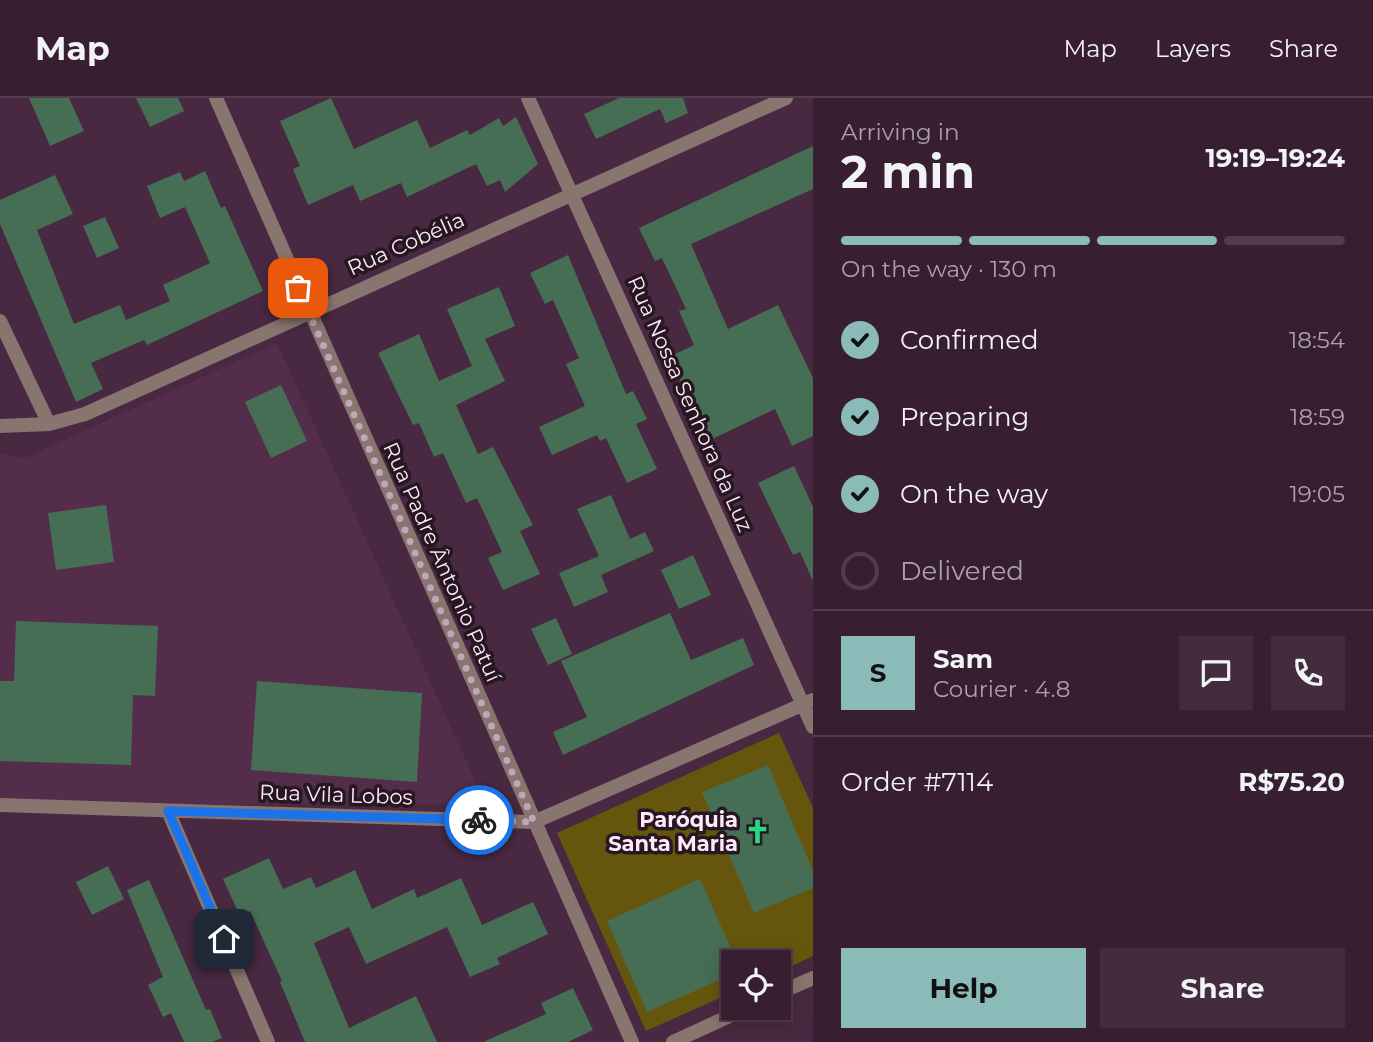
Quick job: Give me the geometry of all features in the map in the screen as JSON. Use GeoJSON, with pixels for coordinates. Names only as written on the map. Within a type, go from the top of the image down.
{"type":"FeatureCollection","features":[{"type":"Feature","properties":{"kind":"street","name":"Rua Padre Ântonio Patuí"},"geometry":{"type":"LineString","coordinates":[[216,98],[632,1042]]}},
{"type":"Feature","properties":{"kind":"street","name":"Rua Nossa Senhora da Luz"},"geometry":{"type":"LineString","coordinates":[[528,98],[808,702],[813,727]]}},
{"type":"Feature","properties":{"kind":"street","name":"Rua Cobélia"},"geometry":{"type":"LineString","coordinates":[[0,426],[49,424],[85,414],[308,311],[786,98]]}},
{"type":"Feature","properties":{"kind":"street"},"geometry":{"type":"LineString","coordinates":[[0,321],[49,424]]}},
{"type":"Feature","properties":{"kind":"street","name":"Rua Vila Lobos"},"geometry":{"type":"LineString","coordinates":[[0,805],[534,822],[808,702]]}},
{"type":"Feature","properties":{"kind":"street"},"geometry":{"type":"LineString","coordinates":[[168,811],[268,1042]]}},
{"type":"Feature","properties":{"kind":"street"},"geometry":{"type":"LineString","coordinates":[[791,988],[813,978]]}},
{"type":"Feature","properties":{"kind":"street"},"geometry":{"type":"LineString","coordinates":[[673,1042],[721,1020]]}},
{"type":"Feature","properties":{"kind":"shaded area"},"geometry":{"type":"Polygon","coordinates":[[[277,343],[486,805],[0,804],[0,454],[25,458],[277,343]]]}},
{"type":"Feature","properties":{"kind":"shaded area"},"geometry":{"type":"Polygon","coordinates":[[[779,733],[813,808],[813,956],[791,966],[791,950],[721,950],[721,997],[646,1031],[557,833],[779,733]]]}},
{"type":"Feature","properties":{"kind":"building"},"geometry":{"type":"Polygon","coordinates":[[[29,98],[69,98],[84,131],[50,146],[29,98]]]}},
{"type":"Feature","properties":{"kind":"building"},"geometry":{"type":"Polygon","coordinates":[[[136,98],[178,98],[184,111],[150,127],[136,98]]]}},
{"type":"Feature","properties":{"kind":"building"},"geometry":{"type":"Polygon","coordinates":[[[331,98],[354,149],[417,120],[430,148],[467,130],[470,135],[499,118],[503,126],[516,117],[538,164],[505,192],[500,180],[487,186],[476,164],[407,197],[401,183],[360,201],[353,185],[308,205],[293,169],[300,166],[280,121],[331,98]]]}},
{"type":"Feature","properties":{"kind":"building"},"geometry":{"type":"Polygon","coordinates":[[[619,98],[683,98],[688,113],[666,123],[660,109],[596,139],[584,114],[619,98]]]}},
{"type":"Feature","properties":{"kind":"building"},"geometry":{"type":"Polygon","coordinates":[[[813,146],[813,189],[691,244],[728,329],[778,305],[813,378],[813,436],[792,446],[775,409],[708,441],[669,357],[694,345],[679,311],[686,309],[662,258],[655,261],[639,228],[813,146]]]}},
{"type":"Feature","properties":{"kind":"building"},"geometry":{"type":"Polygon","coordinates":[[[205,171],[221,208],[225,206],[263,291],[147,345],[144,340],[91,363],[103,389],[76,402],[0,224],[0,200],[55,175],[73,214],[37,230],[74,324],[120,305],[126,320],[170,301],[163,285],[210,263],[185,207],[160,218],[147,186],[180,172],[184,181],[205,171]]]}},
{"type":"Feature","properties":{"kind":"building"},"geometry":{"type":"Polygon","coordinates":[[[105,217],[119,248],[97,258],[83,226],[105,217]]]}},
{"type":"Feature","properties":{"kind":"building"},"geometry":{"type":"Polygon","coordinates":[[[568,255],[626,394],[633,391],[647,419],[636,424],[657,469],[627,483],[606,438],[600,441],[597,435],[552,455],[539,427],[585,406],[566,364],[579,358],[553,300],[545,304],[530,273],[568,255]]]}},
{"type":"Feature","properties":{"kind":"building"},"geometry":{"type":"Polygon","coordinates":[[[499,287],[515,326],[485,339],[505,381],[456,405],[478,454],[493,447],[533,525],[520,531],[540,574],[503,590],[488,558],[502,552],[477,498],[466,503],[443,453],[434,457],[419,423],[413,425],[378,353],[419,334],[439,381],[472,366],[447,309],[499,287]]]}},
{"type":"Feature","properties":{"kind":"building"},"geometry":{"type":"Polygon","coordinates":[[[281,385],[307,441],[271,458],[245,402],[281,385]]]}},
{"type":"Feature","properties":{"kind":"building"},"geometry":{"type":"Polygon","coordinates":[[[794,466],[813,507],[813,581],[800,552],[793,555],[758,483],[794,466]]]}},
{"type":"Feature","properties":{"kind":"building"},"geometry":{"type":"Polygon","coordinates":[[[611,495],[630,539],[645,532],[654,551],[601,575],[608,592],[574,607],[559,573],[599,556],[577,509],[611,495]]]}},
{"type":"Feature","properties":{"kind":"building"},"geometry":{"type":"Polygon","coordinates":[[[106,505],[114,562],[56,570],[48,513],[106,505]]]}},
{"type":"Feature","properties":{"kind":"building"},"geometry":{"type":"Polygon","coordinates":[[[693,555],[711,595],[679,609],[661,570],[693,555]]]}},
{"type":"Feature","properties":{"kind":"building"},"geometry":{"type":"Polygon","coordinates":[[[670,613],[691,660],[743,638],[754,665],[563,755],[553,732],[587,717],[561,661],[670,613]]]}},
{"type":"Feature","properties":{"kind":"building"},"geometry":{"type":"Polygon","coordinates":[[[556,618],[572,654],[548,665],[531,629],[556,618]]]}},
{"type":"Feature","properties":{"kind":"building"},"geometry":{"type":"Polygon","coordinates":[[[16,621],[158,626],[155,696],[133,695],[131,765],[0,761],[0,681],[14,681],[16,621]]]}},
{"type":"Feature","properties":{"kind":"building"},"geometry":{"type":"Polygon","coordinates":[[[257,681],[422,693],[417,782],[251,770],[257,681]]]}},
{"type":"Feature","properties":{"kind":"building","name":"Paróquia Santa Maria"},"geometry":{"type":"Polygon","coordinates":[[[768,765],[813,871],[813,888],[754,913],[702,792],[768,765]]]}},
{"type":"Feature","properties":{"kind":"building"},"geometry":{"type":"Polygon","coordinates":[[[269,858],[283,889],[311,877],[316,888],[355,870],[372,909],[414,889],[417,898],[461,878],[482,925],[533,902],[548,934],[497,958],[500,964],[470,977],[447,927],[366,964],[349,927],[314,943],[349,1028],[416,996],[437,1042],[305,1042],[280,982],[282,981],[250,911],[240,916],[223,879],[269,858]]]}},
{"type":"Feature","properties":{"kind":"building"},"geometry":{"type":"Polygon","coordinates":[[[108,866],[124,899],[92,915],[76,882],[108,866]]]}},
{"type":"Feature","properties":{"kind":"building"},"geometry":{"type":"Polygon","coordinates":[[[700,879],[732,950],[721,950],[721,979],[647,1012],[607,921],[700,879]]]}},
{"type":"Feature","properties":{"kind":"building"},"geometry":{"type":"Polygon","coordinates":[[[149,880],[206,1010],[210,1009],[222,1038],[212,1042],[184,1042],[171,1013],[163,1017],[148,985],[163,977],[127,890],[149,880]]]}},
{"type":"Feature","properties":{"kind":"building"},"geometry":{"type":"Polygon","coordinates":[[[573,988],[593,1030],[568,1042],[483,1042],[546,1014],[541,1003],[573,988]]]}},
{"type":"Feature","properties":{"kind":"way so far"},"geometry":{"type":"LineString","coordinates":[[298,288],[534,822],[479,820]]}},
{"type":"Feature","properties":{"kind":"place","name":"Paróquia Santa Maria"},"geometry":{"type":"Point","coordinates":[758,832]}},
{"type":"Feature","properties":{"kind":"route"},"geometry":{"type":"LineString","coordinates":[[224,939],[168,811],[479,820]]}}]}
